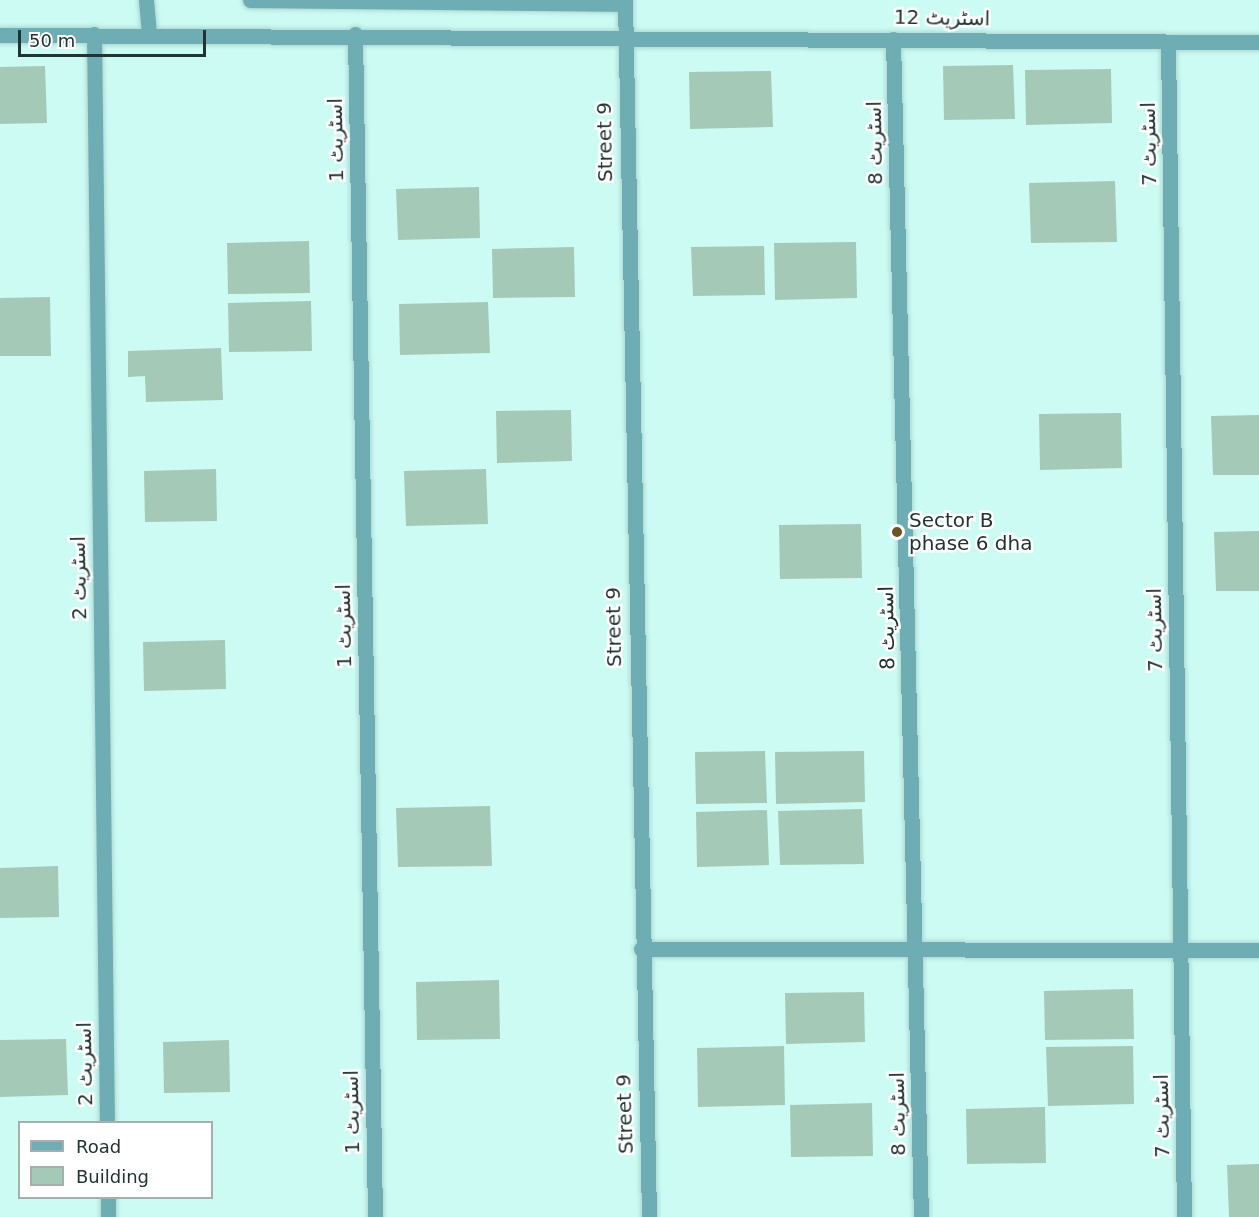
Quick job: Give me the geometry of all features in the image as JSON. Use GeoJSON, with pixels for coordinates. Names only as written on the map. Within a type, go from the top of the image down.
{"type":"FeatureCollection","features":[{"type":"Feature","properties":{"kind":"street"},"geometry":{"type":"LineString","coordinates":[[146,0],[149,34]]}},
{"type":"Feature","properties":{"kind":"street"},"geometry":{"type":"LineString","coordinates":[[250,0],[625,2]]}},
{"type":"Feature","properties":{"kind":"street","name":"Street 9"},"geometry":{"type":"LineString","coordinates":[[625,2],[641,949],[649,1217]]}},
{"type":"Feature","properties":{"kind":"street","name":"اسٹریٹ 12"},"geometry":{"type":"LineString","coordinates":[[0,34],[355,33],[1259,42]]}},
{"type":"Feature","properties":{"kind":"street","name":"اسٹریٹ 1"},"geometry":{"type":"LineString","coordinates":[[355,33],[375,1217]]}},
{"type":"Feature","properties":{"kind":"street","name":"اسٹریٹ 2"},"geometry":{"type":"LineString","coordinates":[[94,34],[107,1121]]}},
{"type":"Feature","properties":{"kind":"street","name":"اسٹریٹ 8"},"geometry":{"type":"LineString","coordinates":[[893,39],[921,1217]]}},
{"type":"Feature","properties":{"kind":"street","name":"اسٹریٹ 7"},"geometry":{"type":"LineString","coordinates":[[1168,42],[1184,1217]]}},
{"type":"Feature","properties":{"kind":"street"},"geometry":{"type":"LineString","coordinates":[[641,949],[916,951],[1180,947],[1259,950]]}},
{"type":"Feature","properties":{"kind":"street"},"geometry":{"type":"LineString","coordinates":[[108,1199],[108,1217]]}},
{"type":"Feature","properties":{"kind":"building"},"geometry":{"type":"Polygon","coordinates":[[[1013,65],[1015,119],[944,120],[943,66],[1013,65]]]}},
{"type":"Feature","properties":{"kind":"building"},"geometry":{"type":"Polygon","coordinates":[[[45,66],[47,123],[0,124],[0,67],[45,66]]]}},
{"type":"Feature","properties":{"kind":"building"},"geometry":{"type":"Polygon","coordinates":[[[1111,69],[1112,123],[1026,125],[1025,70],[1111,69]]]}},
{"type":"Feature","properties":{"kind":"building"},"geometry":{"type":"Polygon","coordinates":[[[771,71],[773,127],[690,129],[689,72],[771,71]]]}},
{"type":"Feature","properties":{"kind":"building"},"geometry":{"type":"Polygon","coordinates":[[[1115,181],[1117,242],[1031,243],[1029,183],[1115,181]]]}},
{"type":"Feature","properties":{"kind":"building"},"geometry":{"type":"Polygon","coordinates":[[[479,187],[480,238],[398,240],[396,189],[479,187]]]}},
{"type":"Feature","properties":{"kind":"building"},"geometry":{"type":"Polygon","coordinates":[[[309,241],[310,293],[228,294],[227,243],[309,241]]]}},
{"type":"Feature","properties":{"kind":"building"},"geometry":{"type":"Polygon","coordinates":[[[856,242],[857,298],[775,300],[774,243],[856,242]]]}},
{"type":"Feature","properties":{"kind":"building"},"geometry":{"type":"Polygon","coordinates":[[[764,246],[765,295],[693,296],[691,247],[764,246]]]}},
{"type":"Feature","properties":{"kind":"building"},"geometry":{"type":"Polygon","coordinates":[[[574,247],[575,297],[493,298],[492,249],[574,247]]]}},
{"type":"Feature","properties":{"kind":"building"},"geometry":{"type":"Polygon","coordinates":[[[50,297],[51,356],[0,356],[0,298],[50,297]]]}},
{"type":"Feature","properties":{"kind":"building"},"geometry":{"type":"Polygon","coordinates":[[[311,301],[312,351],[229,352],[228,303],[311,301]]]}},
{"type":"Feature","properties":{"kind":"building"},"geometry":{"type":"Polygon","coordinates":[[[488,302],[490,353],[400,355],[399,304],[488,302]]]}},
{"type":"Feature","properties":{"kind":"building"},"geometry":{"type":"Polygon","coordinates":[[[221,348],[223,400],[146,402],[145,376],[128,377],[128,351],[221,348]]]}},
{"type":"Feature","properties":{"kind":"building"},"geometry":{"type":"Polygon","coordinates":[[[571,410],[572,461],[497,463],[496,411],[571,410]]]}},
{"type":"Feature","properties":{"kind":"building"},"geometry":{"type":"Polygon","coordinates":[[[1121,413],[1122,468],[1040,470],[1039,414],[1121,413]]]}},
{"type":"Feature","properties":{"kind":"building"},"geometry":{"type":"Polygon","coordinates":[[[1259,415],[1259,475],[1213,475],[1211,416],[1259,415]]]}},
{"type":"Feature","properties":{"kind":"building"},"geometry":{"type":"Polygon","coordinates":[[[216,469],[217,521],[145,522],[144,471],[216,469]]]}},
{"type":"Feature","properties":{"kind":"building"},"geometry":{"type":"Polygon","coordinates":[[[486,469],[488,524],[406,526],[404,471],[486,469]]]}},
{"type":"Feature","properties":{"kind":"building"},"geometry":{"type":"Polygon","coordinates":[[[861,524],[862,578],[780,579],[779,525],[861,524]]]}},
{"type":"Feature","properties":{"kind":"building"},"geometry":{"type":"Polygon","coordinates":[[[1259,531],[1259,591],[1216,591],[1214,532],[1259,531]]]}},
{"type":"Feature","properties":{"kind":"building"},"geometry":{"type":"Polygon","coordinates":[[[225,640],[226,689],[144,691],[143,642],[225,640]]]}},
{"type":"Feature","properties":{"kind":"building"},"geometry":{"type":"Polygon","coordinates":[[[765,751],[767,803],[696,804],[695,752],[765,751]]]}},
{"type":"Feature","properties":{"kind":"building"},"geometry":{"type":"Polygon","coordinates":[[[864,751],[865,802],[776,804],[775,752],[864,751]]]}},
{"type":"Feature","properties":{"kind":"building"},"geometry":{"type":"Polygon","coordinates":[[[490,806],[492,866],[398,867],[396,808],[490,806]]]}},
{"type":"Feature","properties":{"kind":"building"},"geometry":{"type":"Polygon","coordinates":[[[862,809],[864,864],[780,865],[778,811],[862,809]]]}},
{"type":"Feature","properties":{"kind":"building"},"geometry":{"type":"Polygon","coordinates":[[[767,810],[769,865],[697,867],[696,812],[767,810]]]}},
{"type":"Feature","properties":{"kind":"building"},"geometry":{"type":"Polygon","coordinates":[[[58,866],[59,917],[0,918],[0,868],[58,866]]]}},
{"type":"Feature","properties":{"kind":"building"},"geometry":{"type":"Polygon","coordinates":[[[499,980],[500,1039],[417,1040],[416,982],[499,980]]]}},
{"type":"Feature","properties":{"kind":"building"},"geometry":{"type":"Polygon","coordinates":[[[1133,989],[1134,1039],[1045,1040],[1044,991],[1133,989]]]}},
{"type":"Feature","properties":{"kind":"building"},"geometry":{"type":"Polygon","coordinates":[[[864,992],[865,1042],[786,1044],[785,993],[864,992]]]}},
{"type":"Feature","properties":{"kind":"building"},"geometry":{"type":"Polygon","coordinates":[[[66,1039],[68,1095],[0,1097],[0,1040],[66,1039]]]}},
{"type":"Feature","properties":{"kind":"building"},"geometry":{"type":"Polygon","coordinates":[[[229,1040],[230,1092],[164,1093],[163,1042],[229,1040]]]}},
{"type":"Feature","properties":{"kind":"building"},"geometry":{"type":"Polygon","coordinates":[[[784,1046],[785,1105],[698,1107],[697,1048],[784,1046]]]}},
{"type":"Feature","properties":{"kind":"building"},"geometry":{"type":"Polygon","coordinates":[[[1133,1046],[1134,1104],[1048,1106],[1046,1047],[1133,1046]]]}},
{"type":"Feature","properties":{"kind":"building"},"geometry":{"type":"Polygon","coordinates":[[[872,1103],[873,1156],[791,1157],[790,1105],[872,1103]]]}},
{"type":"Feature","properties":{"kind":"building"},"geometry":{"type":"Polygon","coordinates":[[[1045,1107],[1046,1163],[967,1164],[966,1109],[1045,1107]]]}},
{"type":"Feature","properties":{"kind":"building"},"geometry":{"type":"Polygon","coordinates":[[[1259,1164],[1259,1217],[1229,1217],[1227,1165],[1259,1164]]]}},
{"type":"Feature","properties":{"kind":"place","name":"Sector B phase 6 dha"},"geometry":{"type":"Point","coordinates":[897,532]}}]}
